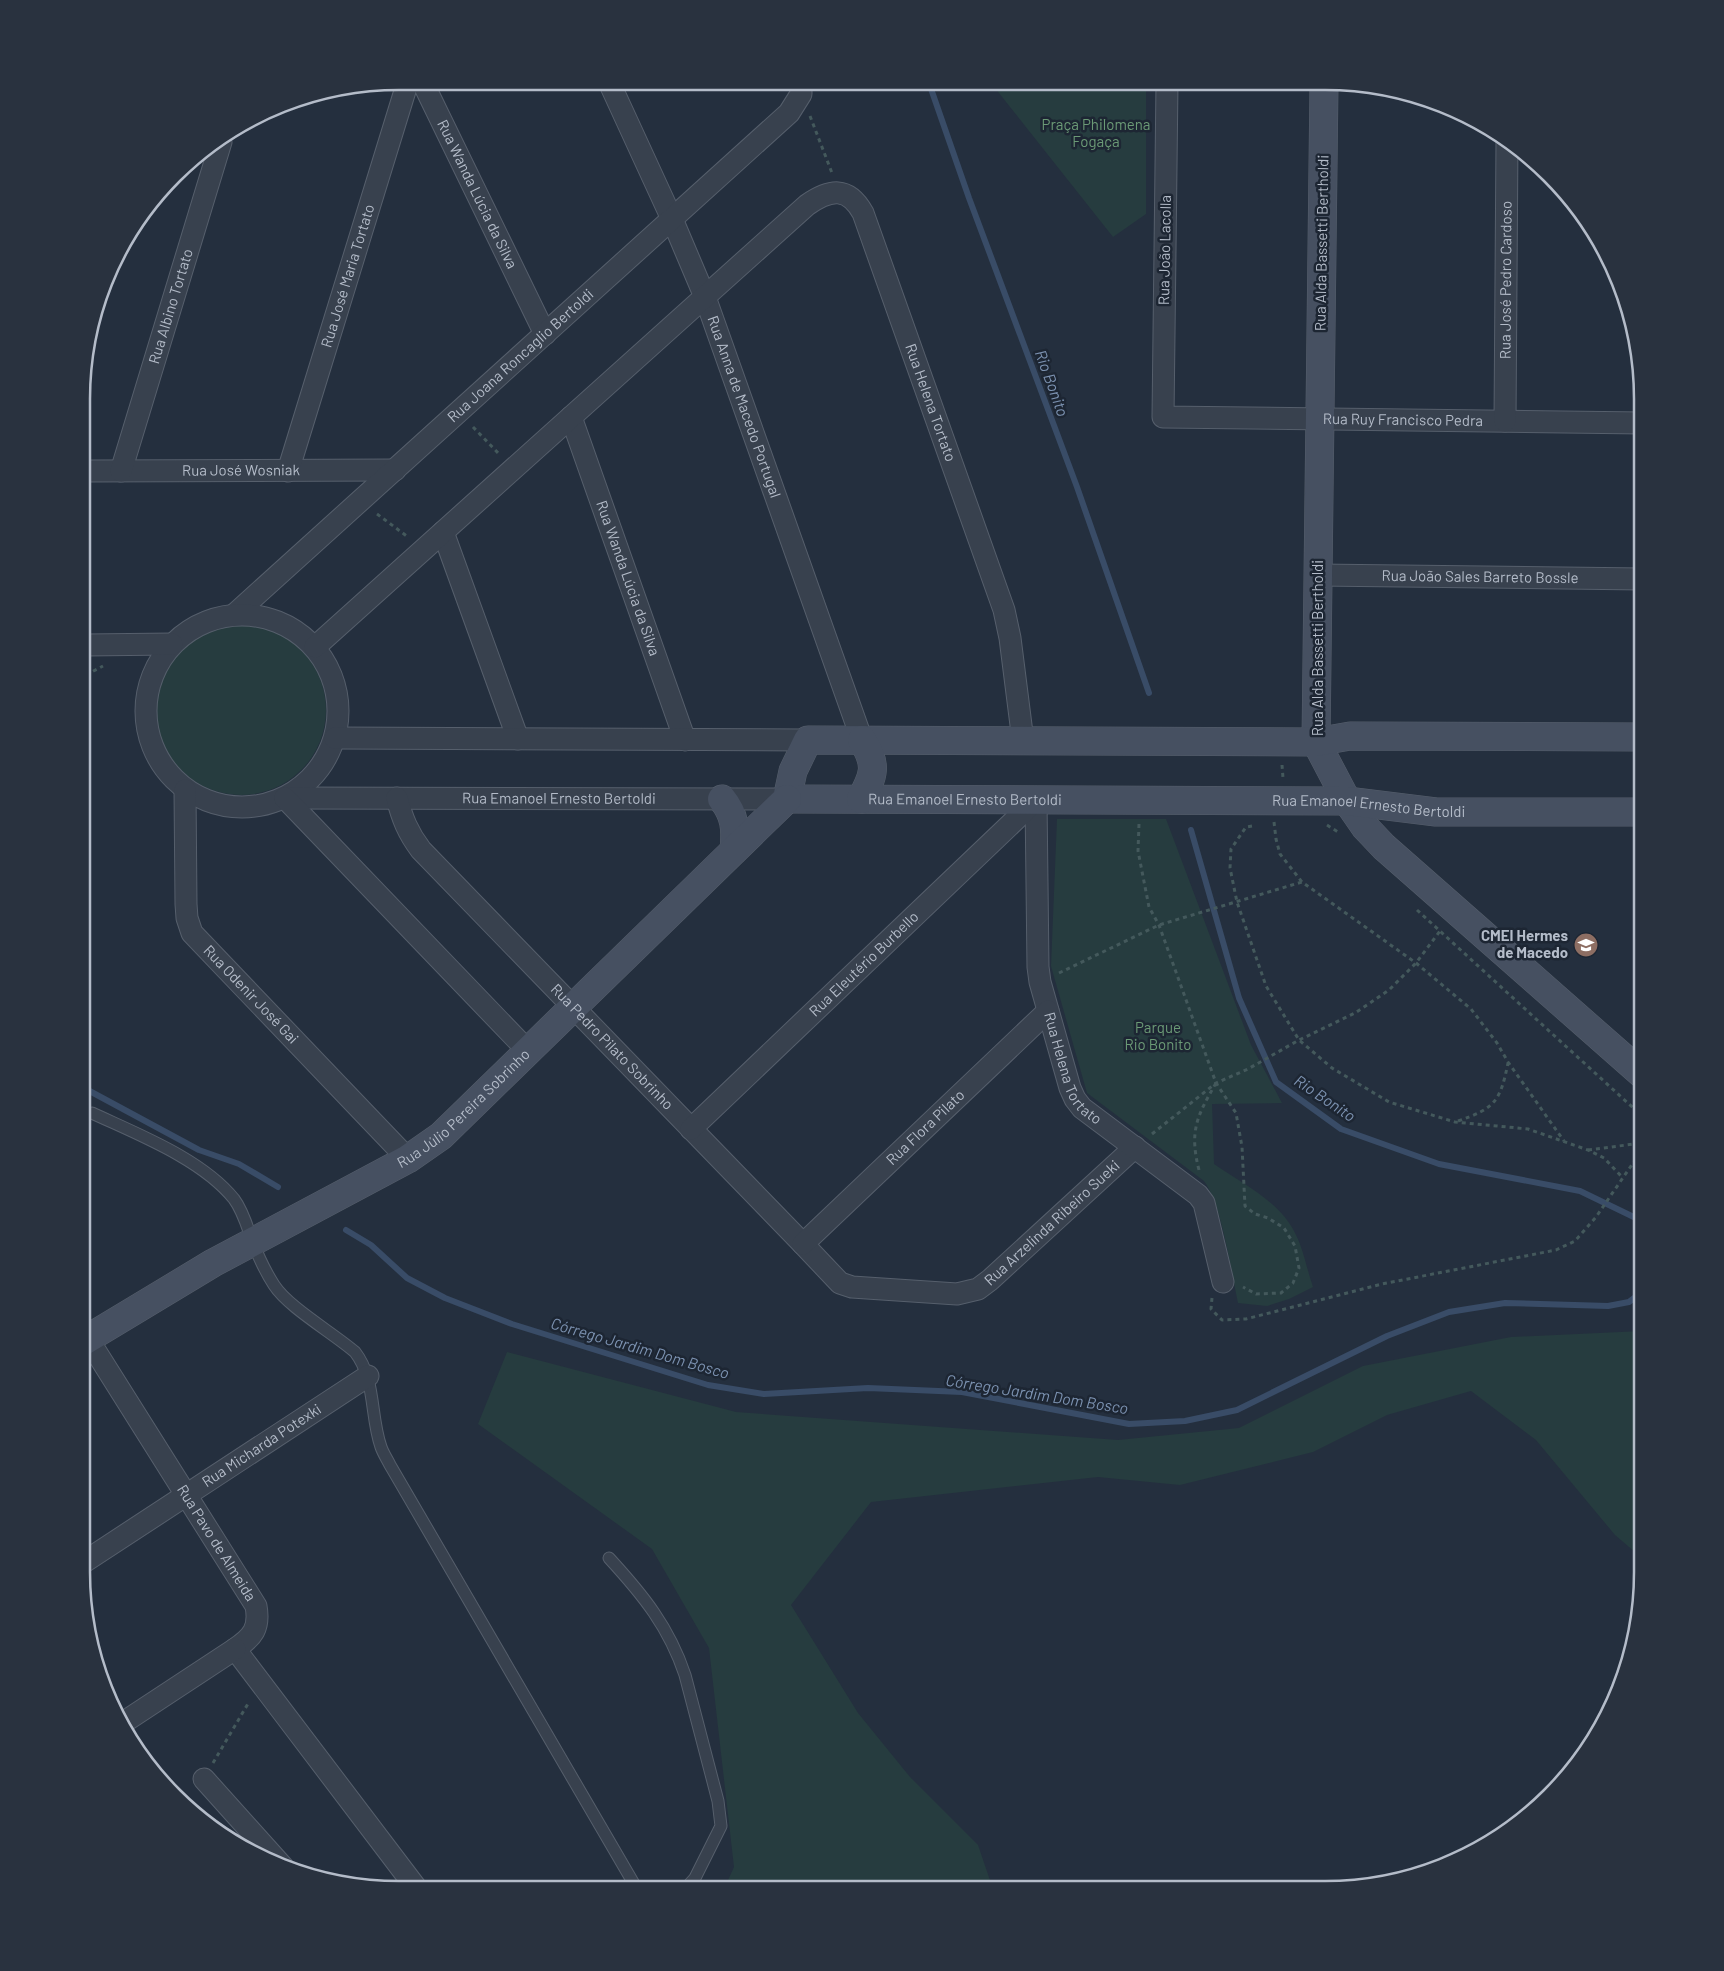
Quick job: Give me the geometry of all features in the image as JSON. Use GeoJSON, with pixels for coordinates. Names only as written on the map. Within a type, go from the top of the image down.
{"type":"FeatureCollection","features":[{"type":"Feature","properties":{"kind":"main road","name":"Rua Alda Bassetti Bertholdi"},"geometry":{"type":"LineString","coordinates":[[1324,90],[1316,742],[1347,801],[1365,827],[1384,847],[1634,1067]]}},
{"type":"Feature","properties":{"kind":"main road"},"geometry":{"type":"LineString","coordinates":[[787,799],[793,771],[808,740],[1316,742],[1350,736],[1634,737]]}},
{"type":"Feature","properties":{"kind":"main road"},"geometry":{"type":"LineString","coordinates":[[861,799],[873,774],[873,762],[862,740]]}},
{"type":"Feature","properties":{"kind":"main road"},"geometry":{"type":"LineString","coordinates":[[722,799],[734,818],[736,832],[734,850]]}},
{"type":"Feature","properties":{"kind":"main road","name":"Rua Emanoel Ernesto Bertoldi"},"geometry":{"type":"LineString","coordinates":[[787,799],[1347,801],[1436,812],[1634,812]]}},
{"type":"Feature","properties":{"kind":"main road","name":"Rua Júlio Pereira Sobrinho"},"geometry":{"type":"LineString","coordinates":[[90,1335],[175,1285],[408,1159],[441,1136],[787,799]]}},
{"type":"Feature","properties":{"kind":"street","name":"Rua José Maria Tortato"},"geometry":{"type":"LineString","coordinates":[[288,471],[405,90]]}},
{"type":"Feature","properties":{"kind":"street","name":"Rua Wanda Lúcia da Silva"},"geometry":{"type":"LineString","coordinates":[[426,90],[545,334]]}},
{"type":"Feature","properties":{"kind":"street","name":"Rua Anna de Macedo Portugal"},"geometry":{"type":"LineString","coordinates":[[613,90],[672,219],[705,297],[862,740]]}},
{"type":"Feature","properties":{"kind":"street","name":"Rua Joana Roncaglio Bertoldi"},"geometry":{"type":"LineString","coordinates":[[235,614],[789,113],[800,90]]}},
{"type":"Feature","properties":{"kind":"street","name":"Rua João Lacolla"},"geometry":{"type":"LineString","coordinates":[[1162,417],[1168,90]]}},
{"type":"Feature","properties":{"kind":"street","name":"Rua Albino Tortato"},"geometry":{"type":"LineString","coordinates":[[120,471],[219,148]]}},
{"type":"Feature","properties":{"kind":"street","name":"Rua José Pedro Cardoso"},"geometry":{"type":"LineString","coordinates":[[1505,421],[1507,149]]}},
{"type":"Feature","properties":{"kind":"street"},"geometry":{"type":"LineString","coordinates":[[315,647],[807,206],[817,198],[829,193],[840,192]]}},
{"type":"Feature","properties":{"kind":"street","name":"Rua Helena Tortato"},"geometry":{"type":"LineString","coordinates":[[840,192],[851,196],[863,213],[1004,610],[1010,638],[1023,741]]}},
{"type":"Feature","properties":{"kind":"street","name":"Rua Wanda Lúcia da Silva"},"geometry":{"type":"LineString","coordinates":[[571,417],[686,740]]}},
{"type":"Feature","properties":{"kind":"street","name":"Rua Ruy Francisco Pedra"},"geometry":{"type":"LineString","coordinates":[[1162,417],[1634,423]]}},
{"type":"Feature","properties":{"kind":"street","name":"Rua José Wosniak"},"geometry":{"type":"LineString","coordinates":[[90,471],[395,470]]}},
{"type":"Feature","properties":{"kind":"street"},"geometry":{"type":"LineString","coordinates":[[443,532],[518,739]]}},
{"type":"Feature","properties":{"kind":"street","name":"Rua João Sales Barreto Bossle"},"geometry":{"type":"LineString","coordinates":[[1318,575],[1634,579]]}},
{"type":"Feature","properties":{"kind":"street"},"geometry":{"type":"LineString","coordinates":[[235,614],[265,617],[292,628],[315,647],[332,674],[339,706],[335,738],[324,762],[307,782],[285,798],[261,806],[234,808],[208,802],[185,790],[165,771],[151,747],[145,720],[146,692],[156,667],[172,644],[190,629],[212,619],[235,614]]}},
{"type":"Feature","properties":{"kind":"street"},"geometry":{"type":"LineString","coordinates":[[90,645],[172,644]]}},
{"type":"Feature","properties":{"kind":"street"},"geometry":{"type":"LineString","coordinates":[[335,738],[808,740]]}},
{"type":"Feature","properties":{"kind":"street","name":"Rua Odenir José Gai"},"geometry":{"type":"LineString","coordinates":[[185,790],[186,904],[187,918],[192,933],[408,1159]]}},
{"type":"Feature","properties":{"kind":"street"},"geometry":{"type":"LineString","coordinates":[[285,798],[528,1051]]}},
{"type":"Feature","properties":{"kind":"street","name":"Rua Emanoel Ernesto Bertoldi"},"geometry":{"type":"LineString","coordinates":[[285,798],[787,799]]}},
{"type":"Feature","properties":{"kind":"street","name":"Rua Pedro Pilato Sobrinho"},"geometry":{"type":"LineString","coordinates":[[397,798],[410,836],[421,850],[840,1283],[845,1285]]}},
{"type":"Feature","properties":{"kind":"street","name":"Rua Helena Tortato"},"geometry":{"type":"LineString","coordinates":[[1036,800],[1036,953],[1040,982],[1075,1100],[1082,1108],[1198,1195],[1204,1203],[1232,1284]]}},
{"type":"Feature","properties":{"kind":"street","name":"Rua Eleutério Burbello"},"geometry":{"type":"LineString","coordinates":[[691,1129],[1036,800]]}},
{"type":"Feature","properties":{"kind":"street","name":"Rua Flora Pilato"},"geometry":{"type":"LineString","coordinates":[[803,1244],[1048,1011]]}},
{"type":"Feature","properties":{"kind":"street","name":"Rua Arzelinda Ribeiro Sueki"},"geometry":{"type":"LineString","coordinates":[[845,1285],[957,1294],[978,1289],[1135,1147]]}},
{"type":"Feature","properties":{"kind":"street","name":"Rua Pavo de Almeida"},"geometry":{"type":"LineString","coordinates":[[90,1347],[187,1495],[256,1606],[259,1620],[253,1633],[235,1649],[127,1720]]}},
{"type":"Feature","properties":{"kind":"street","name":"Rua Micharda Potexki"},"geometry":{"type":"LineString","coordinates":[[90,1558],[368,1376]]}},
{"type":"Feature","properties":{"kind":"street"},"geometry":{"type":"LineString","coordinates":[[235,1649],[411,1881]]}},
{"type":"Feature","properties":{"kind":"street"},"geometry":{"type":"LineString","coordinates":[[204,1779],[270,1852]]}},
{"type":"Feature","properties":{"kind":"lane"},"geometry":{"type":"LineString","coordinates":[[92,1113],[157,1143],[205,1173],[235,1200],[243,1214],[264,1268],[275,1287],[288,1301],[355,1352],[364,1363],[381,1447],[390,1465],[632,1881]]}},
{"type":"Feature","properties":{"kind":"lane"},"geometry":{"type":"LineString","coordinates":[[609,1558],[653,1609],[678,1654],[685,1674],[718,1802],[721,1826],[692,1881]]}},
{"type":"Feature","properties":{"kind":"path"},"geometry":{"type":"LineString","coordinates":[[802,90],[840,192]]}},
{"type":"Feature","properties":{"kind":"path"},"geometry":{"type":"LineString","coordinates":[[459,412],[514,469]]}},
{"type":"Feature","properties":{"kind":"path"},"geometry":{"type":"LineString","coordinates":[[360,502],[424,549]]}},
{"type":"Feature","properties":{"kind":"path"},"geometry":{"type":"LineString","coordinates":[[1140,801],[1138,852],[1149,908],[1159,925],[1216,1084],[1236,1114],[1242,1147],[1244,1206],[1284,1228],[1295,1246],[1300,1268],[1293,1283],[1281,1293],[1256,1294],[1232,1284],[1213,1291],[1211,1309],[1222,1320],[1246,1319],[1382,1284],[1556,1250],[1574,1240],[1596,1217],[1634,1162]]}},
{"type":"Feature","properties":{"kind":"path"},"geometry":{"type":"LineString","coordinates":[[1274,818],[1280,854],[1302,882],[1416,963],[1471,1009],[1497,1043],[1508,1062],[1565,1142]]}},
{"type":"Feature","properties":{"kind":"path"},"geometry":{"type":"LineString","coordinates":[[1323,823],[1338,831],[1343,838]]}},
{"type":"Feature","properties":{"kind":"path"},"geometry":{"type":"LineString","coordinates":[[1256,824],[1246,828],[1231,849],[1230,868],[1237,902],[1266,986],[1299,1040],[1332,1068],[1389,1102],[1455,1122],[1528,1129],[1588,1150],[1604,1158],[1623,1178]]}},
{"type":"Feature","properties":{"kind":"path"},"geometry":{"type":"LineString","coordinates":[[1040,982],[1159,925],[1302,882]]}},
{"type":"Feature","properties":{"kind":"path"},"geometry":{"type":"LineString","coordinates":[[1412,906],[1634,1109]]}},
{"type":"Feature","properties":{"kind":"path"},"geometry":{"type":"LineString","coordinates":[[1135,1147],[1216,1084],[1355,1013],[1389,990],[1416,963],[1440,931]]}},
{"type":"Feature","properties":{"kind":"path"},"geometry":{"type":"LineString","coordinates":[[1455,1122],[1481,1113],[1497,1100],[1504,1082],[1508,1062]]}},
{"type":"Feature","properties":{"kind":"path"},"geometry":{"type":"LineString","coordinates":[[1199,1172],[1193,1148],[1199,1114],[1216,1084]]}},
{"type":"Feature","properties":{"kind":"path"},"geometry":{"type":"LineString","coordinates":[[1588,1150],[1634,1144]]}},
{"type":"Feature","properties":{"kind":"path"},"geometry":{"type":"LineString","coordinates":[[204,1779],[261,1682]]}},
{"type":"Feature","properties":{"kind":"green space","name":"Praça Philomena Fogaça"},"geometry":{"type":"Polygon","coordinates":[[[997,90],[1146,90],[1146,214],[1113,237],[997,90]]]}},
{"type":"Feature","properties":{"kind":"green space"},"geometry":{"type":"Polygon","coordinates":[[[233,625],[249,625],[274,631],[295,644],[307,656],[320,677],[326,710],[320,743],[307,764],[295,776],[274,789],[249,795],[233,795],[208,789],[187,776],[175,764],[162,743],[156,718],[156,702],[162,677],[175,656],[187,644],[208,631],[233,625]]]}},
{"type":"Feature","properties":{"kind":"green space","name":"Parque Rio Bonito"},"geometry":{"type":"Polygon","coordinates":[[[1057,819],[1166,819],[1251,1045],[1282,1103],[1212,1104],[1214,1164],[1271,1203],[1281,1213],[1299,1241],[1313,1287],[1289,1299],[1267,1306],[1238,1303],[1221,1222],[1216,1206],[1204,1181],[1087,1093],[1051,966],[1057,819]]]}},
{"type":"Feature","properties":{"kind":"green space"},"geometry":{"type":"Polygon","coordinates":[[[1634,1331],[1634,1551],[1615,1535],[1536,1440],[1471,1391],[1387,1415],[1313,1452],[1180,1485],[1098,1477],[871,1502],[791,1605],[858,1713],[910,1777],[978,1845],[990,1881],[728,1881],[734,1867],[709,1648],[652,1549],[478,1424],[507,1352],[736,1412],[1118,1440],[1239,1428],[1363,1366],[1511,1337],[1634,1331]]]}},
{"type":"Feature","properties":{"kind":"waterway","name":"Rio Bonito"},"geometry":{"type":"LineString","coordinates":[[931,90],[969,198],[1077,487],[1149,693]]}},
{"type":"Feature","properties":{"kind":"waterway","name":"Rio Bonito"},"geometry":{"type":"LineString","coordinates":[[1191,830],[1239,998],[1276,1082],[1341,1129],[1439,1164],[1580,1191],[1634,1217]]}},
{"type":"Feature","properties":{"kind":"waterway","name":"Córrego Jardim Dom Bosco"},"geometry":{"type":"LineString","coordinates":[[90,1091],[199,1150],[239,1164],[278,1187]]}},
{"type":"Feature","properties":{"kind":"waterway","name":"Córrego Jardim Dom Bosco"},"geometry":{"type":"LineString","coordinates":[[346,1230],[371,1245],[407,1278],[445,1298],[512,1324],[708,1385],[764,1394],[868,1388],[962,1392],[1129,1424],[1185,1421],[1237,1410],[1387,1336],[1449,1312],[1505,1303],[1608,1306],[1629,1302],[1634,1298]]}},
{"type":"Feature","properties":{"kind":"place","name":"CMEI Hermes de Macedo"},"geometry":{"type":"Point","coordinates":[1586,945]}}]}
